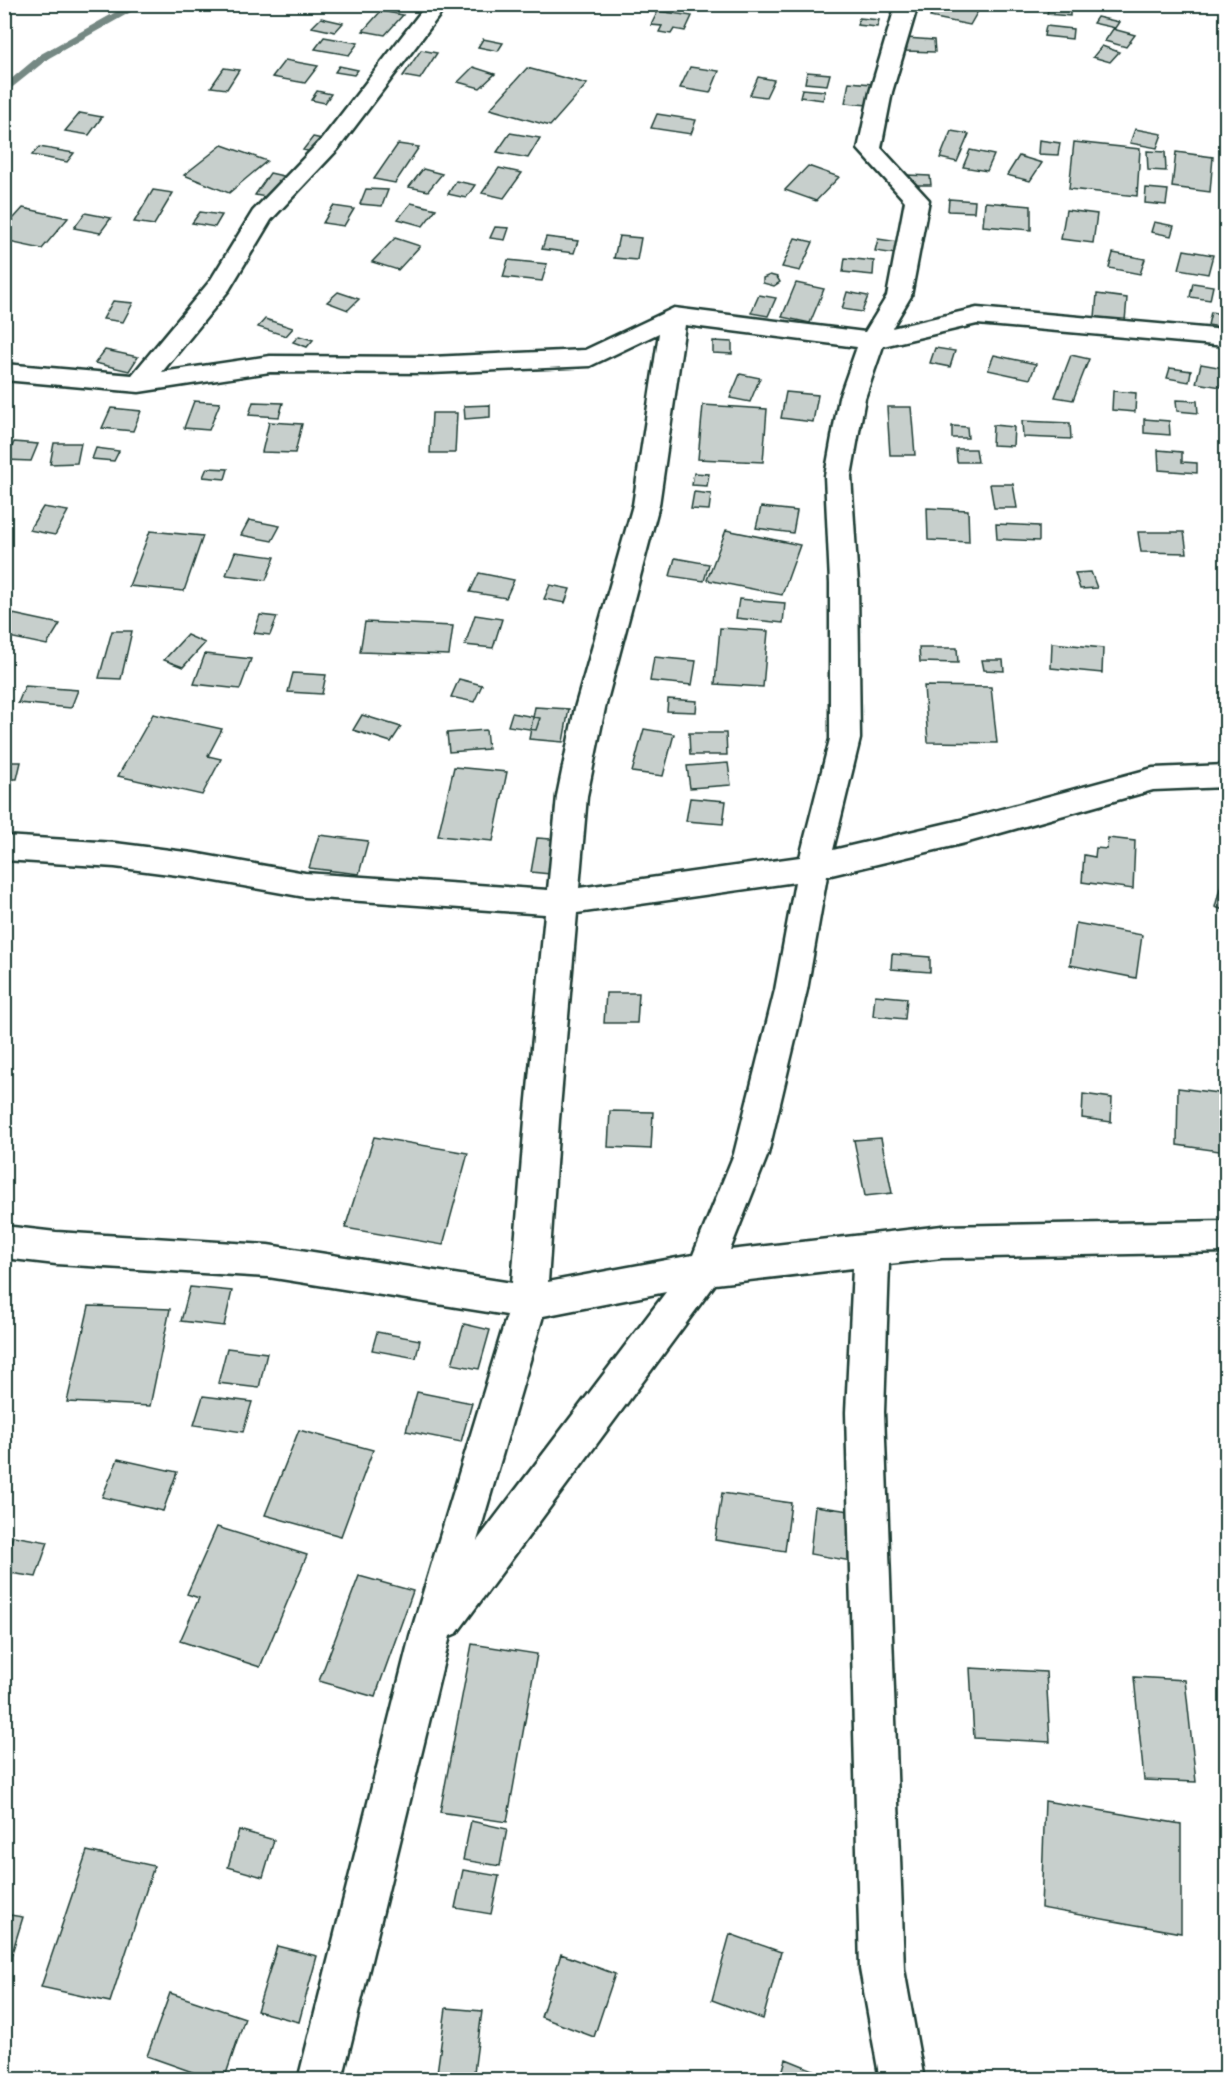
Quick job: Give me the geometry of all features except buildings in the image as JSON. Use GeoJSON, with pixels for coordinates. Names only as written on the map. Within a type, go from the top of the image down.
{"type":"FeatureCollection","features":[{"type":"Feature","properties":{"kind":"street"},"geometry":{"type":"LineString","coordinates":[[139,384],[220,285],[261,216],[330,144],[438,4]]}},
{"type":"Feature","properties":{"kind":"street"},"geometry":{"type":"LineString","coordinates":[[430,1636],[705,1269],[752,1154],[791,990],[813,867],[845,739],[844,583],[838,476],[852,398],[872,341],[898,296],[917,200],[869,149],[880,92],[907,4]]}},
{"type":"Feature","properties":{"kind":"street"},"geometry":{"type":"LineString","coordinates":[[320,2079],[430,1636],[529,1302],[542,1120],[572,796],[590,708],[646,505],[674,316]]}},
{"type":"Feature","properties":{"kind":"street"},"geometry":{"type":"LineString","coordinates":[[4,372],[139,384],[270,364],[431,365],[590,358],[674,316],[872,341],[977,316],[1227,338]]}},
{"type":"Feature","properties":{"kind":"street"},"geometry":{"type":"LineString","coordinates":[[4,848],[115,855],[193,865],[305,885],[563,903],[813,867],[966,831],[1152,779],[1227,776]]}},
{"type":"Feature","properties":{"kind":"street"},"geometry":{"type":"LineString","coordinates":[[4,1242],[56,1248],[268,1261],[529,1302],[705,1269],[942,1242],[1227,1236]]}},
{"type":"Feature","properties":{"kind":"street"},"geometry":{"type":"LineString","coordinates":[[872,1249],[865,1412],[882,1969],[902,2079]]}},
{"type":"Feature","properties":{"kind":"waterway"},"geometry":{"type":"LineString","coordinates":[[4,91],[45,56],[129,8],[141,4]]}}]}
